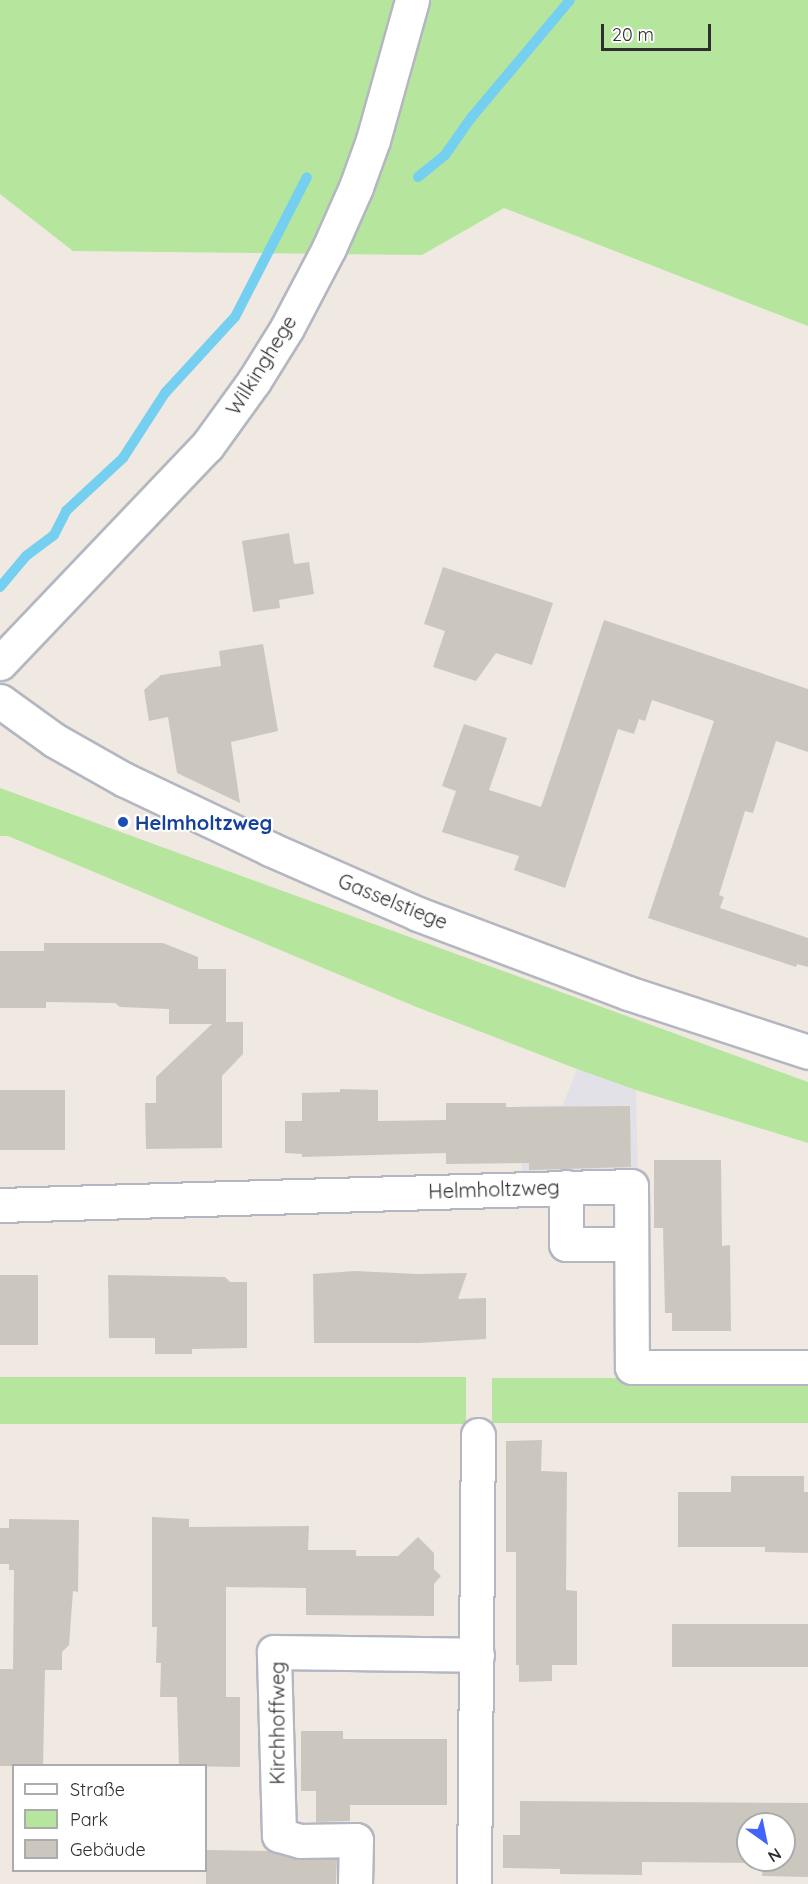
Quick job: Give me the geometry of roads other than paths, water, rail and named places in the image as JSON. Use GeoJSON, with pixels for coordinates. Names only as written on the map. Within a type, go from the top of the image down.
{"type":"FeatureCollection","features":[{"type":"Feature","properties":{"kind":"street","name":"Wilkinghege"},"geometry":{"type":"LineString","coordinates":[[0,663],[184,472],[207,446],[254,381],[286,328],[329,248],[356,187],[373,140],[412,0]]}},
{"type":"Feature","properties":{"kind":"street","name":"Gasselstiege"},"geometry":{"type":"LineString","coordinates":[[0,701],[54,740],[125,780],[270,849],[397,905],[628,993],[808,1052]]}},
{"type":"Feature","properties":{"kind":"street","name":"Helmholtzweg"},"geometry":{"type":"LineString","coordinates":[[0,1205],[104,1204],[631,1186],[632,1367],[808,1367]]}},
{"type":"Feature","properties":{"kind":"street"},"geometry":{"type":"LineString","coordinates":[[566,1187],[566,1244],[631,1244]]}},
{"type":"Feature","properties":{"kind":"street"},"geometry":{"type":"LineString","coordinates":[[474,1884],[478,1435]]}},
{"type":"Feature","properties":{"kind":"street","name":"Kirchhoffweg"},"geometry":{"type":"LineString","coordinates":[[355,1884],[356,1840],[300,1841],[279,1835],[274,1652],[477,1655]]}},
{"type":"Feature","properties":{"kind":"waterway"},"geometry":{"type":"LineString","coordinates":[[418,177],[445,155],[471,118],[570,0]]}},
{"type":"Feature","properties":{"kind":"waterway"},"geometry":{"type":"LineString","coordinates":[[0,587],[26,556],[54,535],[66,511],[123,458],[165,393],[235,317],[307,177]]}},
{"type":"Feature","properties":{"kind":"place","name":"Helmholtzweg"},"geometry":{"type":"Point","coordinates":[123,822]}}]}
